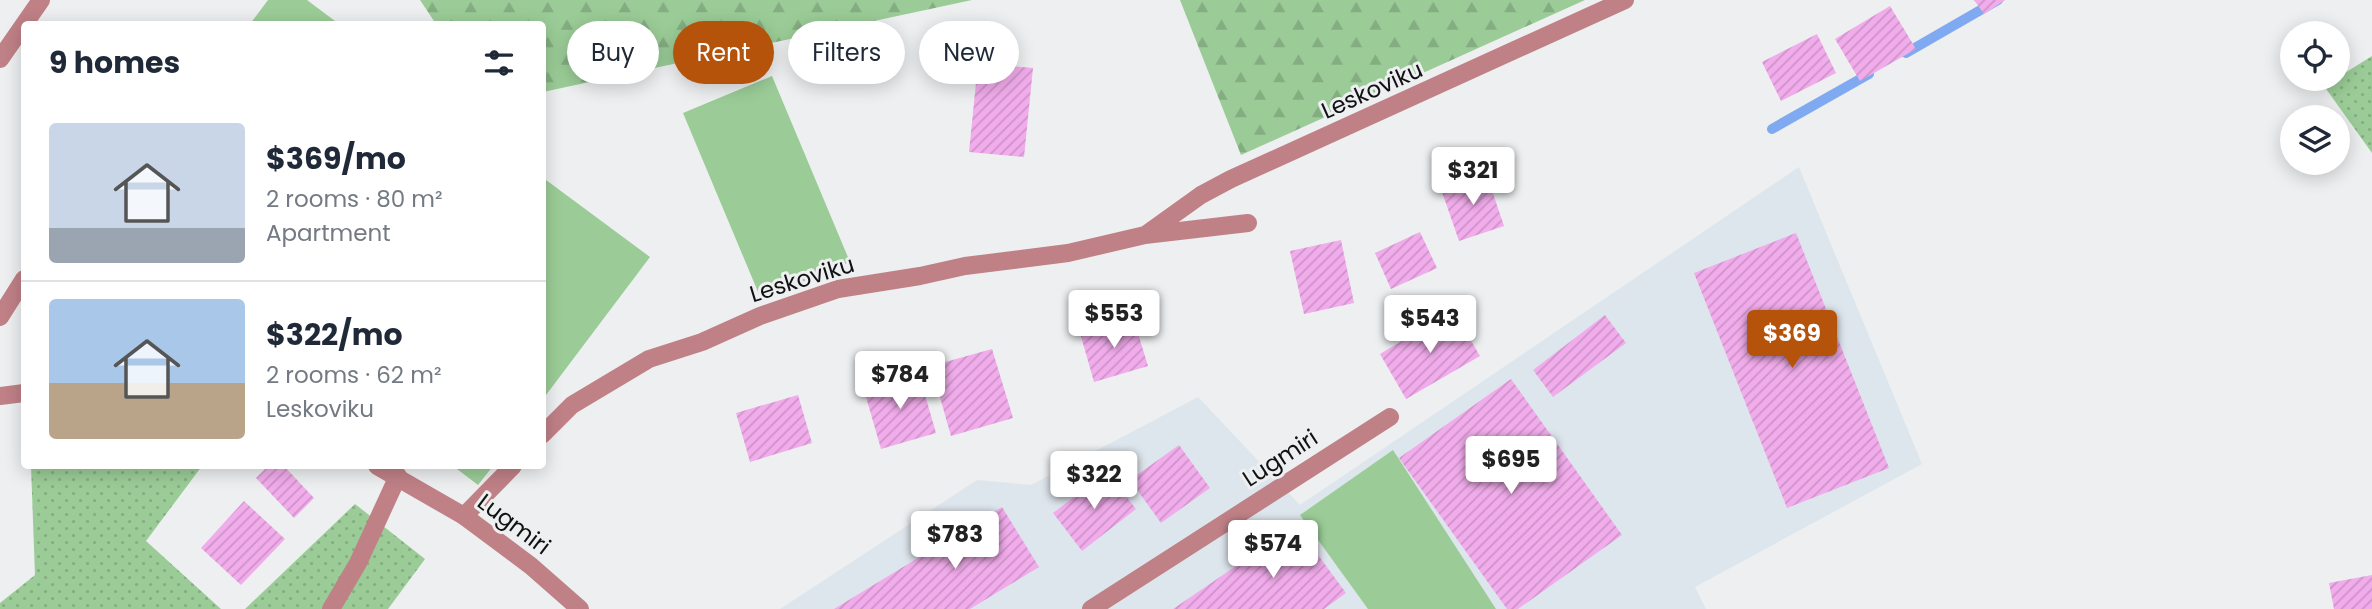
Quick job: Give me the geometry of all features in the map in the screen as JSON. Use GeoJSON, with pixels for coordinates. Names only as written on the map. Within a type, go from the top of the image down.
{"type":"FeatureCollection","features":[{"type":"Feature","properties":{"kind":"street"},"geometry":{"type":"LineString","coordinates":[[26,21],[41,0]]}},
{"type":"Feature","properties":{"kind":"street","name":"Leskoviku"},"geometry":{"type":"LineString","coordinates":[[1145,235],[1201,195],[1231,179],[1625,0]]}},
{"type":"Feature","properties":{"kind":"street"},"geometry":{"type":"LineString","coordinates":[[0,59],[21,29]]}},
{"type":"Feature","properties":{"kind":"street","name":"Leskoviku"},"geometry":{"type":"LineString","coordinates":[[546,431],[572,405],[649,359],[702,342],[760,316],[838,289],[965,266],[1068,253],[1145,235],[1248,223]]}},
{"type":"Feature","properties":{"kind":"street"},"geometry":{"type":"LineString","coordinates":[[0,317],[21,284]]}},
{"type":"Feature","properties":{"kind":"street"},"geometry":{"type":"LineString","coordinates":[[0,396],[21,393]]}},
{"type":"Feature","properties":{"kind":"street","name":"Lugmiri"},"geometry":{"type":"LineString","coordinates":[[1091,609],[1390,417]]}},
{"type":"Feature","properties":{"kind":"street","name":"Lugmiri"},"geometry":{"type":"LineString","coordinates":[[383,469],[464,516],[531,566],[580,609]]}},
{"type":"Feature","properties":{"kind":"street"},"geometry":{"type":"LineString","coordinates":[[464,516],[510,469]]}},
{"type":"Feature","properties":{"kind":"street"},"geometry":{"type":"LineString","coordinates":[[331,609],[359,563],[398,477]]}},
{"type":"Feature","properties":{"kind":"shaded area"},"geometry":{"type":"Polygon","coordinates":[[[1799,167],[1922,464],[1695,587],[1706,609],[780,609],[977,480],[1031,485],[1198,397],[1300,505],[1799,167]]]}},
{"type":"Feature","properties":{"kind":"green space"},"geometry":{"type":"Polygon","coordinates":[[[268,0],[307,0],[335,21],[252,21],[268,0]]]}},
{"type":"Feature","properties":{"kind":"green space"},"geometry":{"type":"Polygon","coordinates":[[[420,0],[972,0],[874,21],[788,21],[788,39],[774,42],[774,21],[673,21],[673,64],[659,67],[659,21],[567,21],[567,84],[580,84],[546,91],[546,21],[434,21],[420,0]]]}},
{"type":"Feature","properties":{"kind":"green space"},"geometry":{"type":"Polygon","coordinates":[[[1180,0],[1585,0],[1241,155],[1180,0]]]}},
{"type":"Feature","properties":{"kind":"green space"},"geometry":{"type":"Polygon","coordinates":[[[2372,56],[2372,153],[2350,122],[2350,105],[2338,105],[2328,91],[2350,91],[2350,70],[2372,56]]]}},
{"type":"Feature","properties":{"kind":"green space"},"geometry":{"type":"Polygon","coordinates":[[[774,81],[850,262],[761,299],[683,113],[753,84],[774,84],[774,81]]]}},
{"type":"Feature","properties":{"kind":"green space"},"geometry":{"type":"Polygon","coordinates":[[[546,180],[650,257],[546,395],[546,180]]]}},
{"type":"Feature","properties":{"kind":"green space"},"geometry":{"type":"Polygon","coordinates":[[[1393,450],[1496,609],[1368,609],[1300,515],[1393,450]]]}},
{"type":"Feature","properties":{"kind":"green space"},"geometry":{"type":"Polygon","coordinates":[[[31,469],[200,469],[146,541],[221,609],[0,609],[0,603],[35,575],[31,469]]]}},
{"type":"Feature","properties":{"kind":"green space"},"geometry":{"type":"Polygon","coordinates":[[[457,469],[491,469],[478,485],[457,469]]]}},
{"type":"Feature","properties":{"kind":"green space"},"geometry":{"type":"Polygon","coordinates":[[[355,504],[425,559],[388,609],[245,609],[355,504]]]}},
{"type":"Feature","properties":{"kind":"building"},"geometry":{"type":"Polygon","coordinates":[[[1974,0],[2005,0],[1984,14],[1974,0]]]}},
{"type":"Feature","properties":{"kind":"building"},"geometry":{"type":"Polygon","coordinates":[[[1890,6],[1916,49],[1860,81],[1835,39],[1890,6]]]}},
{"type":"Feature","properties":{"kind":"building"},"geometry":{"type":"Polygon","coordinates":[[[1817,34],[1836,73],[1781,101],[1762,62],[1817,34]]]}},
{"type":"Feature","properties":{"kind":"building"},"geometry":{"type":"Polygon","coordinates":[[[1019,67],[1033,68],[1024,157],[969,152],[976,84],[1019,84],[1019,67]]]}},
{"type":"Feature","properties":{"kind":"building"},"geometry":{"type":"Polygon","coordinates":[[[1486,173],[1504,226],[1459,241],[1441,189],[1486,173]]]}},
{"type":"Feature","properties":{"kind":"building"},"geometry":{"type":"Polygon","coordinates":[[[1420,232],[1437,268],[1391,289],[1375,253],[1420,232]]]}},
{"type":"Feature","properties":{"kind":"building"},"geometry":{"type":"Polygon","coordinates":[[[1796,233],[1889,468],[1787,508],[1694,273],[1796,233]]]}},
{"type":"Feature","properties":{"kind":"building"},"geometry":{"type":"Polygon","coordinates":[[[1341,240],[1354,303],[1304,314],[1290,251],[1341,240]]]}},
{"type":"Feature","properties":{"kind":"building"},"geometry":{"type":"Polygon","coordinates":[[[1453,310],[1480,356],[1406,399],[1380,354],[1453,310]]]}},
{"type":"Feature","properties":{"kind":"building"},"geometry":{"type":"Polygon","coordinates":[[[1605,315],[1626,343],[1553,397],[1533,370],[1605,315]]]}},
{"type":"Feature","properties":{"kind":"building"},"geometry":{"type":"Polygon","coordinates":[[[1133,317],[1148,366],[1094,382],[1080,333],[1133,317]]]}},
{"type":"Feature","properties":{"kind":"building"},"geometry":{"type":"Polygon","coordinates":[[[992,349],[1013,418],[951,436],[931,366],[992,349]]]}},
{"type":"Feature","properties":{"kind":"building"},"geometry":{"type":"Polygon","coordinates":[[[919,374],[936,433],[881,449],[864,390],[919,374]]]}},
{"type":"Feature","properties":{"kind":"building"},"geometry":{"type":"Polygon","coordinates":[[[1511,379],[1622,535],[1518,609],[1507,609],[1399,458],[1511,379]]]}},
{"type":"Feature","properties":{"kind":"building"},"geometry":{"type":"Polygon","coordinates":[[[798,395],[812,443],[750,462],[736,413],[798,395]]]}},
{"type":"Feature","properties":{"kind":"building"},"geometry":{"type":"Polygon","coordinates":[[[1179,445],[1210,488],[1161,523],[1130,480],[1179,445]]]}},
{"type":"Feature","properties":{"kind":"building"},"geometry":{"type":"Polygon","coordinates":[[[265,469],[287,469],[314,498],[294,518],[256,478],[265,469]]]}},
{"type":"Feature","properties":{"kind":"building"},"geometry":{"type":"Polygon","coordinates":[[[1107,472],[1136,509],[1082,551],[1053,513],[1107,472]]]}},
{"type":"Feature","properties":{"kind":"building"},"geometry":{"type":"Polygon","coordinates":[[[244,501],[285,539],[241,585],[201,548],[244,501]]]}},
{"type":"Feature","properties":{"kind":"building"},"geometry":{"type":"Polygon","coordinates":[[[1002,507],[1039,567],[970,609],[834,609],[1002,507]]]}},
{"type":"Feature","properties":{"kind":"building"},"geometry":{"type":"Polygon","coordinates":[[[1296,525],[1346,593],[1324,609],[1173,609],[1296,525]]]}},
{"type":"Feature","properties":{"kind":"building"},"geometry":{"type":"Polygon","coordinates":[[[2372,575],[2372,609],[2334,609],[2329,583],[2372,575]]]}},
{"type":"Feature","properties":{"kind":"waterway"},"geometry":{"type":"LineString","coordinates":[[1906,53],[1998,0]]}},
{"type":"Feature","properties":{"kind":"waterway"},"geometry":{"type":"LineString","coordinates":[[1772,129],[1869,74]]}}]}
